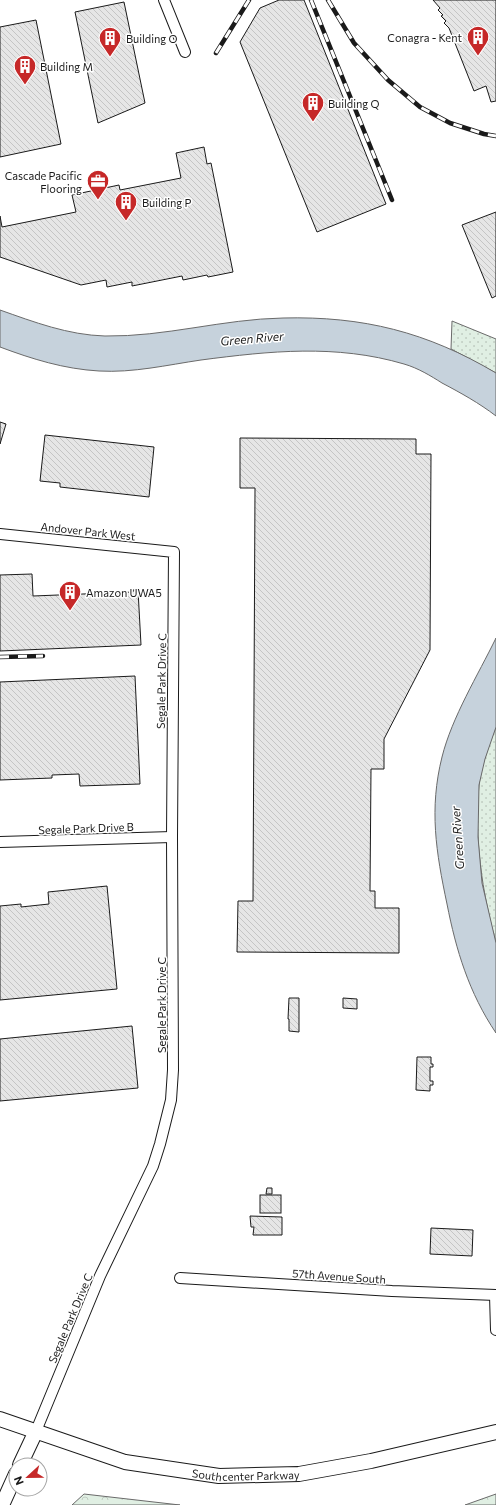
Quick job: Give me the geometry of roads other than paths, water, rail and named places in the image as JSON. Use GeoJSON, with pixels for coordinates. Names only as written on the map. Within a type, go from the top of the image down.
{"type":"FeatureCollection","features":[{"type":"Feature","properties":{"kind":"main road","name":"Southcenter Parkway"},"geometry":{"type":"LineString","coordinates":[[0,1419],[125,1462],[219,1476],[299,1474],[371,1461],[496,1432]]}},
{"type":"Feature","properties":{"kind":"main road"},"geometry":{"type":"LineString","coordinates":[[24,1457],[36,1431]]}},
{"type":"Feature","properties":{"kind":"main road"},"geometry":{"type":"LineString","coordinates":[[2,1505],[8,1492]]}},
{"type":"Feature","properties":{"kind":"street"},"geometry":{"type":"LineString","coordinates":[[164,0],[185,52]]}},
{"type":"Feature","properties":{"kind":"street","name":"Andover Park West"},"geometry":{"type":"LineString","coordinates":[[0,534],[174,552]]}},
{"type":"Feature","properties":{"kind":"street","name":"Segale Park Drive C"},"geometry":{"type":"LineString","coordinates":[[36,1431],[100,1276],[153,1166],[169,1107],[173,1070],[172,837],[174,552]]}},
{"type":"Feature","properties":{"kind":"street","name":"Segale Park Drive B"},"geometry":{"type":"LineString","coordinates":[[0,842],[172,837]]}},
{"type":"Feature","properties":{"kind":"street","name":"57th Avenue South"},"geometry":{"type":"LineString","coordinates":[[180,1278],[392,1291],[496,1295]]}},
{"type":"Feature","properties":{"kind":"street"},"geometry":{"type":"LineString","coordinates":[[496,1295],[496,1330]]}},
{"type":"Feature","properties":{"kind":"water","name":"Green River"},"geometry":{"type":"Polygon","coordinates":[[[0,310],[64,330],[105,336],[150,334],[238,321],[283,318],[340,320],[394,329],[445,347],[496,373],[496,416],[470,398],[414,368],[379,358],[353,354],[303,351],[278,352],[201,360],[124,371],[86,370],[61,366],[24,356],[0,347],[0,310]]]}},
{"type":"Feature","properties":{"kind":"water","name":"Green River"},"geometry":{"type":"Polygon","coordinates":[[[496,638],[496,727],[485,759],[479,785],[478,837],[482,883],[496,943],[496,1033],[478,1002],[459,954],[440,866],[437,848],[435,813],[438,776],[446,742],[466,696],[496,638]]]}},
{"type":"Feature","properties":{"kind":"railway"},"geometry":{"type":"LineString","coordinates":[[216,53],[249,0]]}},
{"type":"Feature","properties":{"kind":"railway"},"geometry":{"type":"LineString","coordinates":[[311,0],[392,200]]}},
{"type":"Feature","properties":{"kind":"railway"},"geometry":{"type":"LineString","coordinates":[[328,0],[354,43],[388,80],[420,107],[450,123],[484,134],[496,136]]}},
{"type":"Feature","properties":{"kind":"railway"},"geometry":{"type":"LineString","coordinates":[[0,657],[43,656]]}},
{"type":"Feature","properties":{"kind":"place","name":"Conagra - Kent"},"geometry":{"type":"Point","coordinates":[478,56]}},
{"type":"Feature","properties":{"kind":"place","name":"Building O"},"geometry":{"type":"Point","coordinates":[110,58]}},
{"type":"Feature","properties":{"kind":"place","name":"Building M"},"geometry":{"type":"Point","coordinates":[25,86]}},
{"type":"Feature","properties":{"kind":"place","name":"Building Q"},"geometry":{"type":"Point","coordinates":[313,122]}},
{"type":"Feature","properties":{"kind":"place","name":"Cascade Pacific Flooring"},"geometry":{"type":"Point","coordinates":[98,200]}},
{"type":"Feature","properties":{"kind":"place","name":"Building P"},"geometry":{"type":"Point","coordinates":[126,222]}},
{"type":"Feature","properties":{"kind":"place","name":"Amazon UWA5"},"geometry":{"type":"Point","coordinates":[70,612]}}]}
